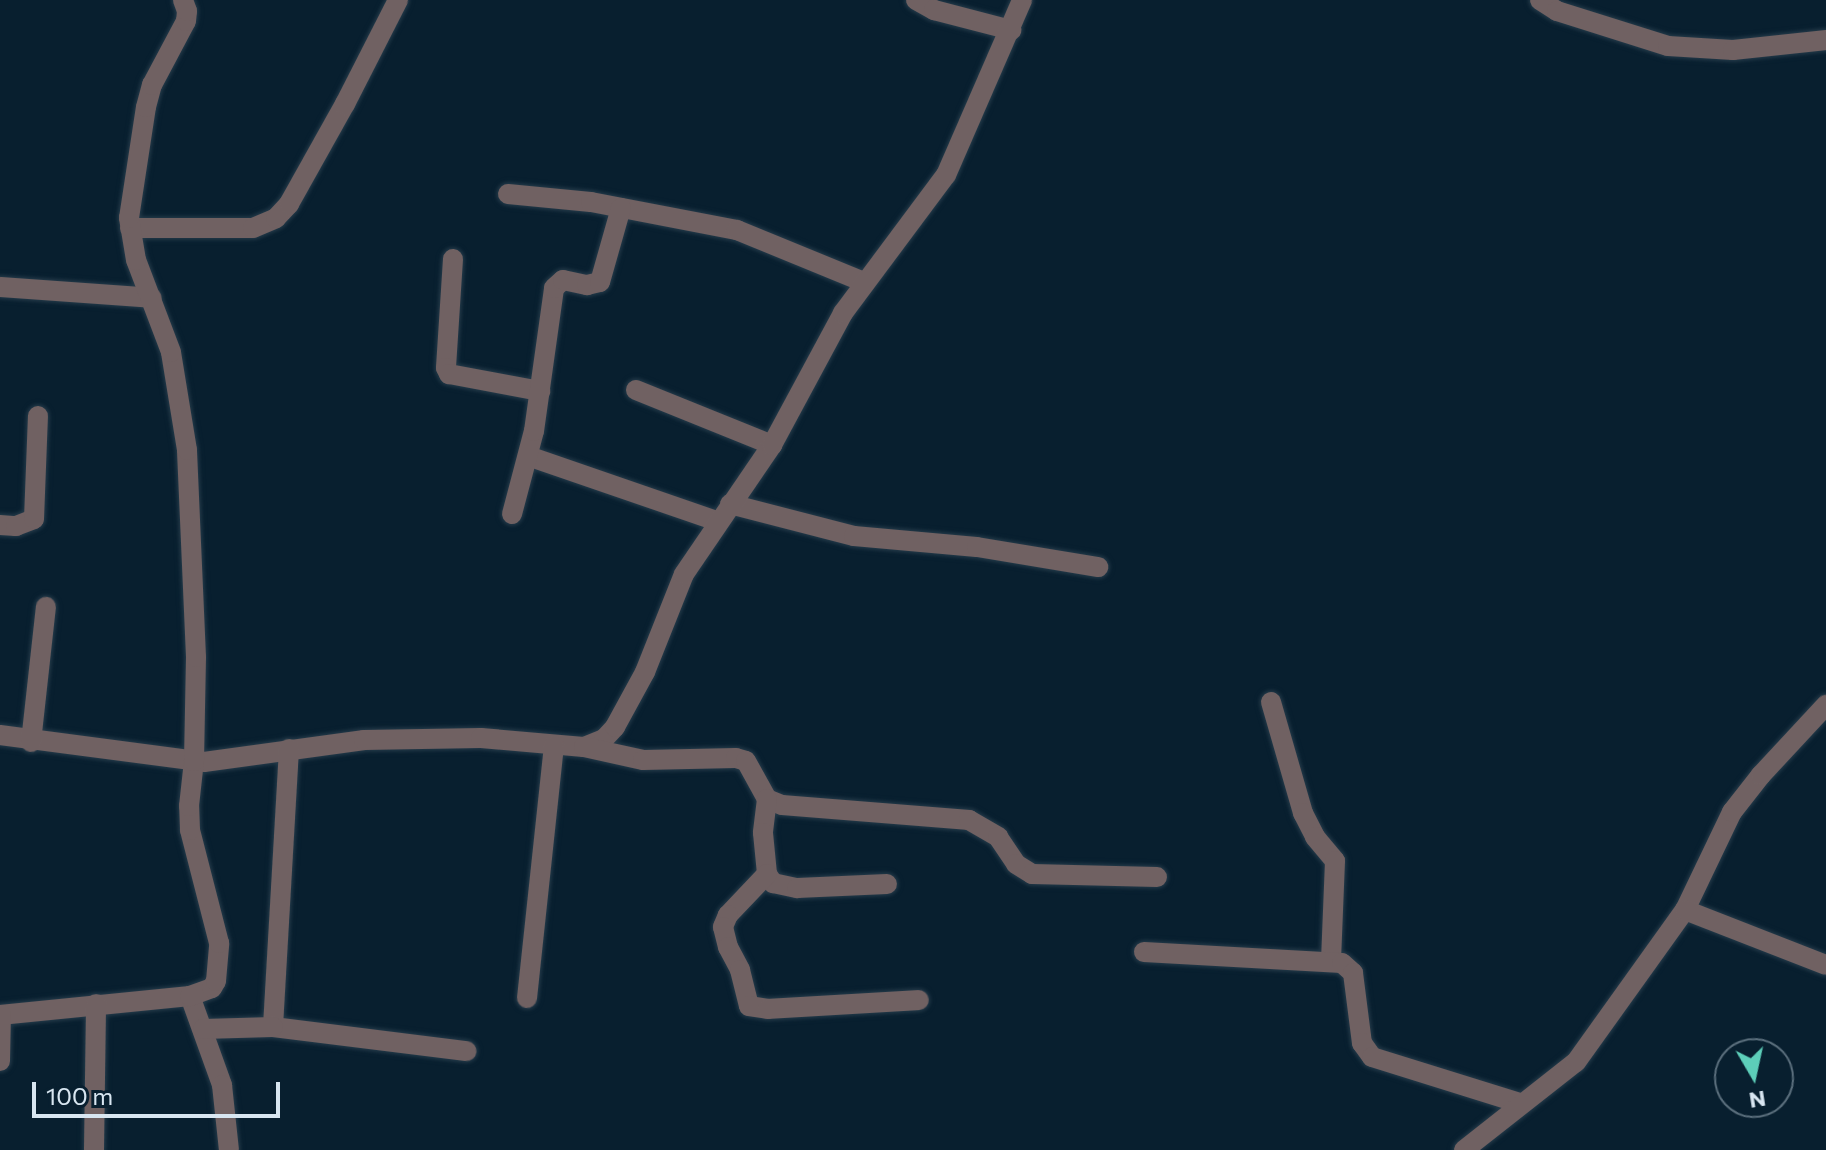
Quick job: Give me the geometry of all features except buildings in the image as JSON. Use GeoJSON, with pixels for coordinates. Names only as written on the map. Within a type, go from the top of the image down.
{"type":"FeatureCollection","features":[{"type":"Feature","properties":{"kind":"street"},"geometry":{"type":"LineString","coordinates":[[0,1061],[0,1015],[190,996],[212,988],[219,963],[215,923],[190,830],[196,657],[187,450],[171,352],[136,260],[130,228],[130,199],[146,107],[152,85],[186,21],[187,11],[183,0]]}},
{"type":"Feature","properties":{"kind":"street"},"geometry":{"type":"LineString","coordinates":[[130,228],[253,228],[276,218],[289,204],[345,104],[398,0]]}},
{"type":"Feature","properties":{"kind":"street"},"geometry":{"type":"LineString","coordinates":[[916,0],[934,10],[1011,30]]}},
{"type":"Feature","properties":{"kind":"street"},"geometry":{"type":"LineString","coordinates":[[584,747],[604,739],[615,727],[645,672],[673,595],[717,521],[772,445],[843,313],[946,175],[1022,0]]}},
{"type":"Feature","properties":{"kind":"street"},"geometry":{"type":"LineString","coordinates":[[1540,0],[1557,11],[1668,46],[1733,50],[1826,40]]}},
{"type":"Feature","properties":{"kind":"street"},"geometry":{"type":"LineString","coordinates":[[508,194],[621,208],[737,230],[864,282]]}},
{"type":"Feature","properties":{"kind":"street"},"geometry":{"type":"LineString","coordinates":[[512,514],[528,456],[554,288],[563,280],[587,285],[600,282],[621,208]]}},
{"type":"Feature","properties":{"kind":"street"},"geometry":{"type":"LineString","coordinates":[[453,259],[446,368],[449,374],[540,391]]}},
{"type":"Feature","properties":{"kind":"street"},"geometry":{"type":"LineString","coordinates":[[0,287],[152,298]]}},
{"type":"Feature","properties":{"kind":"street"},"geometry":{"type":"LineString","coordinates":[[636,390],[772,445]]}},
{"type":"Feature","properties":{"kind":"street"},"geometry":{"type":"LineString","coordinates":[[0,525],[16,526],[34,519],[38,416]]}},
{"type":"Feature","properties":{"kind":"street"},"geometry":{"type":"LineString","coordinates":[[528,456],[717,521]]}},
{"type":"Feature","properties":{"kind":"street"},"geometry":{"type":"LineString","coordinates":[[730,504],[854,536],[977,547],[1098,567]]}},
{"type":"Feature","properties":{"kind":"street"},"geometry":{"type":"LineString","coordinates":[[31,742],[46,607]]}},
{"type":"Feature","properties":{"kind":"street"},"geometry":{"type":"LineString","coordinates":[[1271,702],[1303,813],[1315,837],[1335,861],[1331,962]]}},
{"type":"Feature","properties":{"kind":"street"},"geometry":{"type":"LineString","coordinates":[[1464,1150],[1576,1062],[1685,910],[1732,812],[1761,775],[1826,705]]}},
{"type":"Feature","properties":{"kind":"street"},"geometry":{"type":"LineString","coordinates":[[0,735],[31,742],[194,761],[232,760],[364,740],[456,737],[584,747],[643,760],[736,758],[746,761],[767,799],[763,821],[767,874],[781,887],[887,884]]}},
{"type":"Feature","properties":{"kind":"street"},"geometry":{"type":"LineString","coordinates":[[527,998],[554,746]]}},
{"type":"Feature","properties":{"kind":"street"},"geometry":{"type":"LineString","coordinates":[[273,1027],[289,749]]}},
{"type":"Feature","properties":{"kind":"street"},"geometry":{"type":"LineString","coordinates":[[767,799],[807,809],[969,820],[998,837],[1016,864],[1032,874],[1157,877]]}},
{"type":"Feature","properties":{"kind":"street"},"geometry":{"type":"LineString","coordinates":[[767,874],[728,915],[723,927],[728,947],[740,970],[749,1006],[768,1009],[919,1000]]}},
{"type":"Feature","properties":{"kind":"street"},"geometry":{"type":"LineString","coordinates":[[1685,910],[1826,965]]}},
{"type":"Feature","properties":{"kind":"street"},"geometry":{"type":"LineString","coordinates":[[1144,952],[1331,962],[1349,967],[1353,973],[1362,1043],[1372,1057],[1520,1103]]}},
{"type":"Feature","properties":{"kind":"street"},"geometry":{"type":"LineString","coordinates":[[190,996],[222,1085],[229,1150]]}},
{"type":"Feature","properties":{"kind":"street"},"geometry":{"type":"LineString","coordinates":[[94,1150],[96,1004]]}},
{"type":"Feature","properties":{"kind":"street"},"geometry":{"type":"LineString","coordinates":[[203,1029],[273,1027],[467,1051]]}}]}
